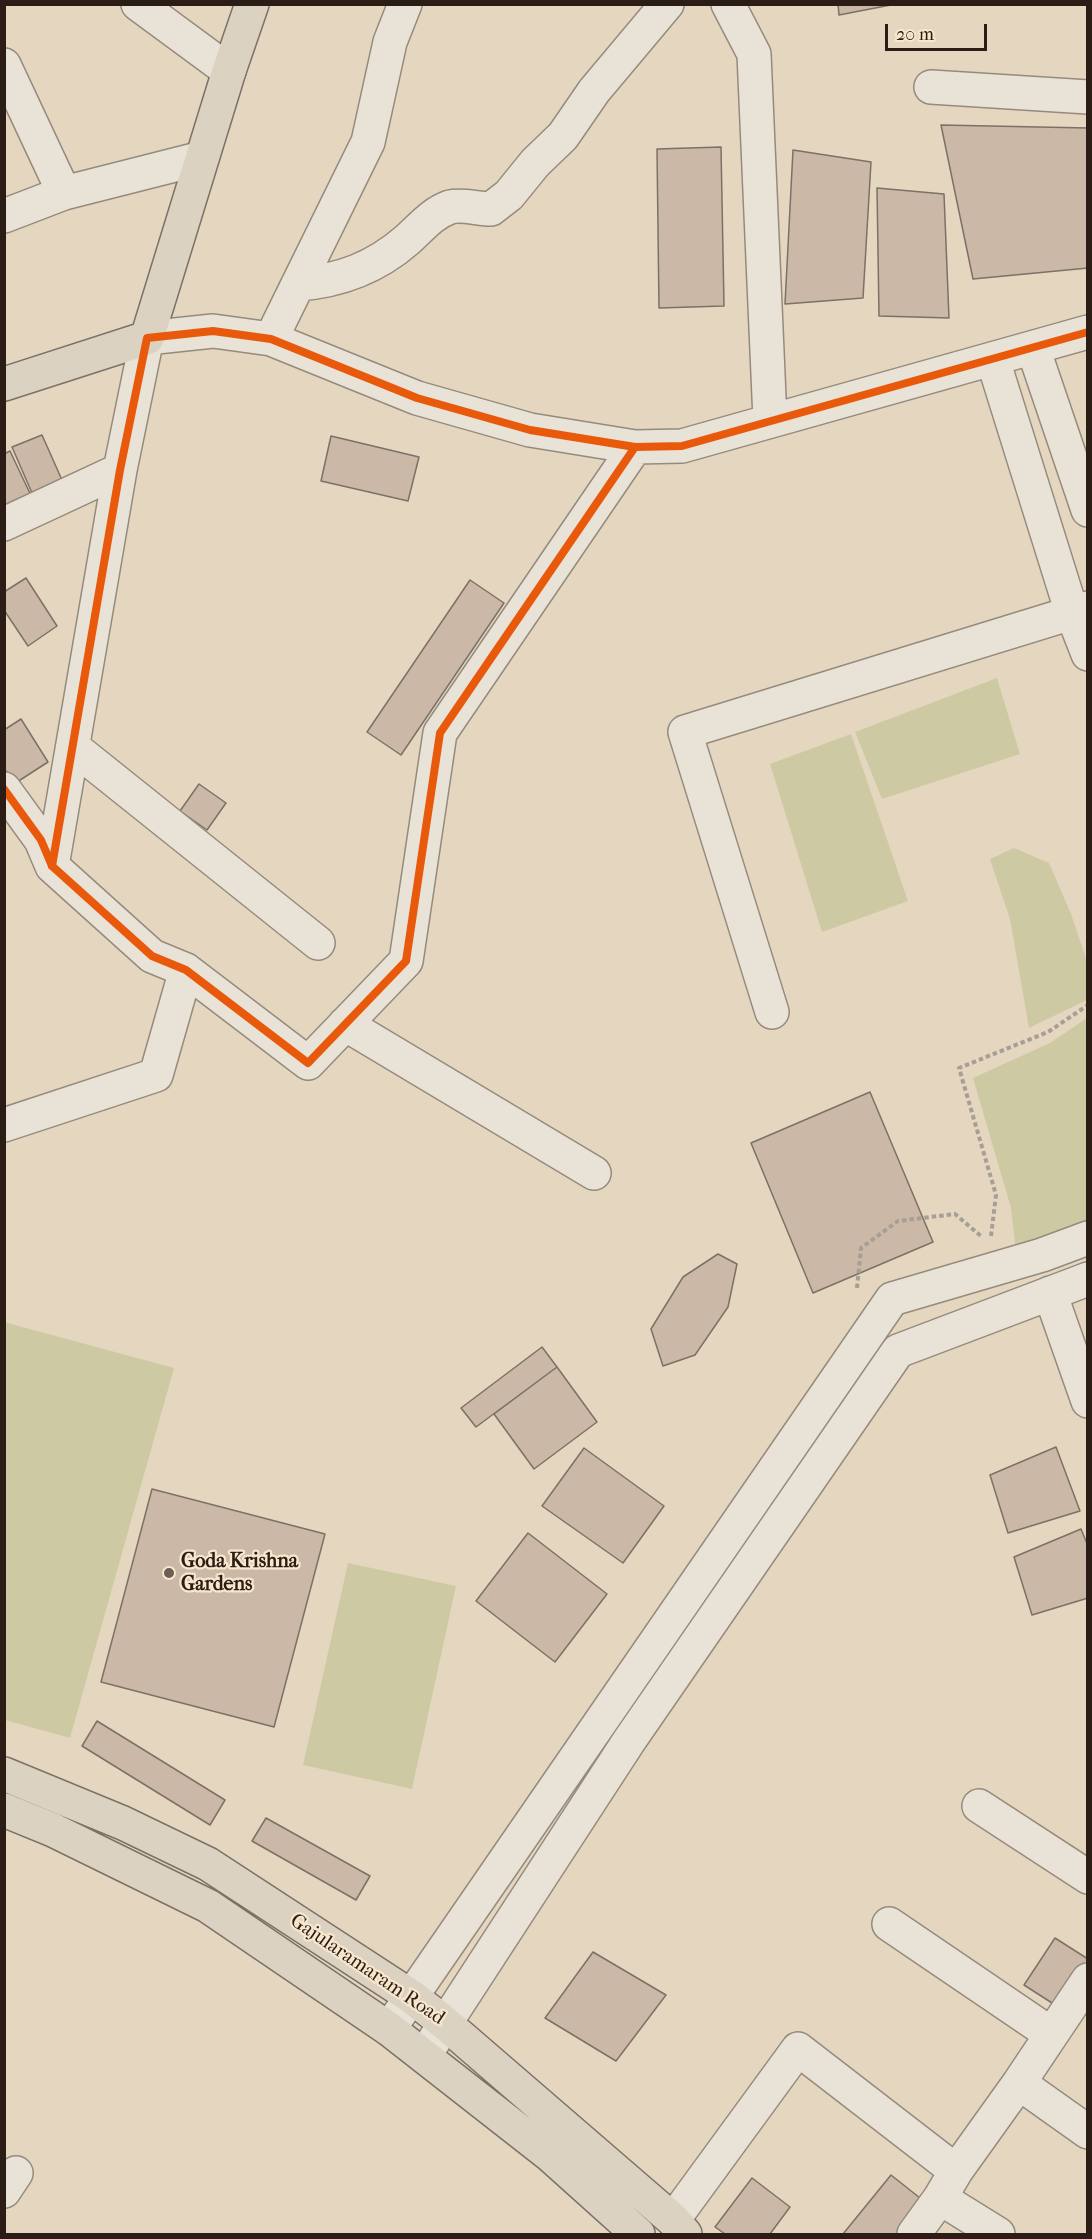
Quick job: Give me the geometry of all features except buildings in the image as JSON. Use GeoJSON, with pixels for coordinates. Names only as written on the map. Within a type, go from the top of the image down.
{"type":"FeatureCollection","features":[{"type":"Feature","properties":{"kind":"main road"},"geometry":{"type":"LineString","coordinates":[[4,384],[147,338],[229,71],[252,4]]}},
{"type":"Feature","properties":{"kind":"main road","name":"Gajularamaram Road"},"geometry":{"type":"LineString","coordinates":[[4,1774],[123,1823],[208,1864],[412,1997],[446,2024],[679,2228]]}},
{"type":"Feature","properties":{"kind":"main road"},"geometry":{"type":"LineString","coordinates":[[4,1810],[52,1830],[208,1906],[389,2029],[550,2155],[638,2235]]}},
{"type":"Feature","properties":{"kind":"street"},"geometry":{"type":"LineString","coordinates":[[138,4],[229,71]]}},
{"type":"Feature","properties":{"kind":"street"},"geometry":{"type":"LineString","coordinates":[[271,339],[368,142],[390,42],[405,4]]}},
{"type":"Feature","properties":{"kind":"street"},"geometry":{"type":"LineString","coordinates":[[298,284],[328,282],[382,259],[407,240],[429,218],[452,206],[491,210],[509,195],[535,163],[563,136],[594,90],[667,4]]}},
{"type":"Feature","properties":{"kind":"street"},"geometry":{"type":"LineString","coordinates":[[728,4],[754,54],[770,420]]}},
{"type":"Feature","properties":{"kind":"street"},"geometry":{"type":"LineString","coordinates":[[4,65],[64,193]]}},
{"type":"Feature","properties":{"kind":"street"},"geometry":{"type":"LineString","coordinates":[[931,87],[1088,97]]}},
{"type":"Feature","properties":{"kind":"street"},"geometry":{"type":"LineString","coordinates":[[4,216],[64,193],[202,158]]}},
{"type":"Feature","properties":{"kind":"street"},"geometry":{"type":"LineString","coordinates":[[52,866],[120,470],[147,338],[213,332],[271,339],[417,398],[530,430],[635,447],[682,446],[1088,332]]}},
{"type":"Feature","properties":{"kind":"street"},"geometry":{"type":"LineString","coordinates":[[1033,348],[1088,510]]}},
{"type":"Feature","properties":{"kind":"street"},"geometry":{"type":"LineString","coordinates":[[993,360],[1080,611],[1088,654]]}},
{"type":"Feature","properties":{"kind":"street"},"geometry":{"type":"LineString","coordinates":[[4,789],[41,840],[52,866],[152,956],[186,970],[308,1063],[406,961],[440,733],[635,447]]}},
{"type":"Feature","properties":{"kind":"street"},"geometry":{"type":"LineString","coordinates":[[4,524],[120,470]]}},
{"type":"Feature","properties":{"kind":"street"},"geometry":{"type":"LineString","coordinates":[[772,1012],[685,732],[1080,611]]}},
{"type":"Feature","properties":{"kind":"street"},"geometry":{"type":"LineString","coordinates":[[73,747],[318,943]]}},
{"type":"Feature","properties":{"kind":"street"},"geometry":{"type":"LineString","coordinates":[[4,1125],[156,1075],[186,970]]}},
{"type":"Feature","properties":{"kind":"street"},"geometry":{"type":"LineString","coordinates":[[345,1024],[594,1173]]}},
{"type":"Feature","properties":{"kind":"street"},"geometry":{"type":"LineString","coordinates":[[389,2029],[892,1299],[1042,1255],[1088,1238]]}},
{"type":"Feature","properties":{"kind":"street"},"geometry":{"type":"LineString","coordinates":[[424,2056],[629,1741],[898,1351],[1088,1280]]}},
{"type":"Feature","properties":{"kind":"street"},"geometry":{"type":"LineString","coordinates":[[1050,1293],[1088,1401]]}},
{"type":"Feature","properties":{"kind":"street"},"geometry":{"type":"LineString","coordinates":[[685,1599],[714,1619]]}},
{"type":"Feature","properties":{"kind":"street"},"geometry":{"type":"LineString","coordinates":[[980,1806],[1088,1877]]}},
{"type":"Feature","properties":{"kind":"street"},"geometry":{"type":"LineString","coordinates":[[889,1924],[1051,2034]]}},
{"type":"Feature","properties":{"kind":"street"},"geometry":{"type":"LineString","coordinates":[[914,2235],[1088,1980]]}},
{"type":"Feature","properties":{"kind":"street"},"geometry":{"type":"LineString","coordinates":[[679,2228],[798,2049],[948,2184],[998,2235]]}},
{"type":"Feature","properties":{"kind":"street"},"geometry":{"type":"LineString","coordinates":[[1019,2083],[1088,2133]]}},
{"type":"Feature","properties":{"kind":"path"},"geometry":{"type":"LineString","coordinates":[[892,1299],[857,1290],[861,1248],[898,1221],[955,1214],[990,1243],[996,1196],[959,1068],[1048,1032],[1088,1005]]}},
{"type":"Feature","properties":{"kind":"shaded area"},"geometry":{"type":"Polygon","coordinates":[[[997,678],[1020,754],[882,799],[855,732],[997,678]]]}},
{"type":"Feature","properties":{"kind":"shaded area"},"geometry":{"type":"Polygon","coordinates":[[[851,734],[908,901],[822,932],[770,764],[851,734]]]}},
{"type":"Feature","properties":{"kind":"shaded area"},"geometry":{"type":"Polygon","coordinates":[[[1014,848],[1049,863],[1071,914],[1087,961],[1087,1000],[1029,1028],[1010,919],[990,859],[1014,848]]]}},
{"type":"Feature","properties":{"kind":"shaded area"},"geometry":{"type":"Polygon","coordinates":[[[1087,1018],[1087,1224],[1016,1252],[1011,1208],[973,1078],[1050,1043],[1087,1018]]]}},
{"type":"Feature","properties":{"kind":"shaded area"},"geometry":{"type":"Polygon","coordinates":[[[4,1322],[174,1368],[70,1738],[5,1720],[4,1322]]]}},
{"type":"Feature","properties":{"kind":"shaded area"},"geometry":{"type":"Polygon","coordinates":[[[348,1563],[456,1586],[412,1789],[303,1765],[348,1563]]]}},
{"type":"Feature","properties":{"kind":"cycle path"},"geometry":{"type":"LineString","coordinates":[[52,866],[120,470],[147,338],[213,331],[271,339],[417,398],[530,430],[635,447],[682,446],[1088,332]]}},
{"type":"Feature","properties":{"kind":"cycle path"},"geometry":{"type":"LineString","coordinates":[[4,789],[41,840],[52,866],[152,956],[186,970],[308,1063],[406,961],[440,733],[635,447]]}},
{"type":"Feature","properties":{"kind":"place","name":"Goda Krishna Gardens"},"geometry":{"type":"Point","coordinates":[169,1573]}}]}
